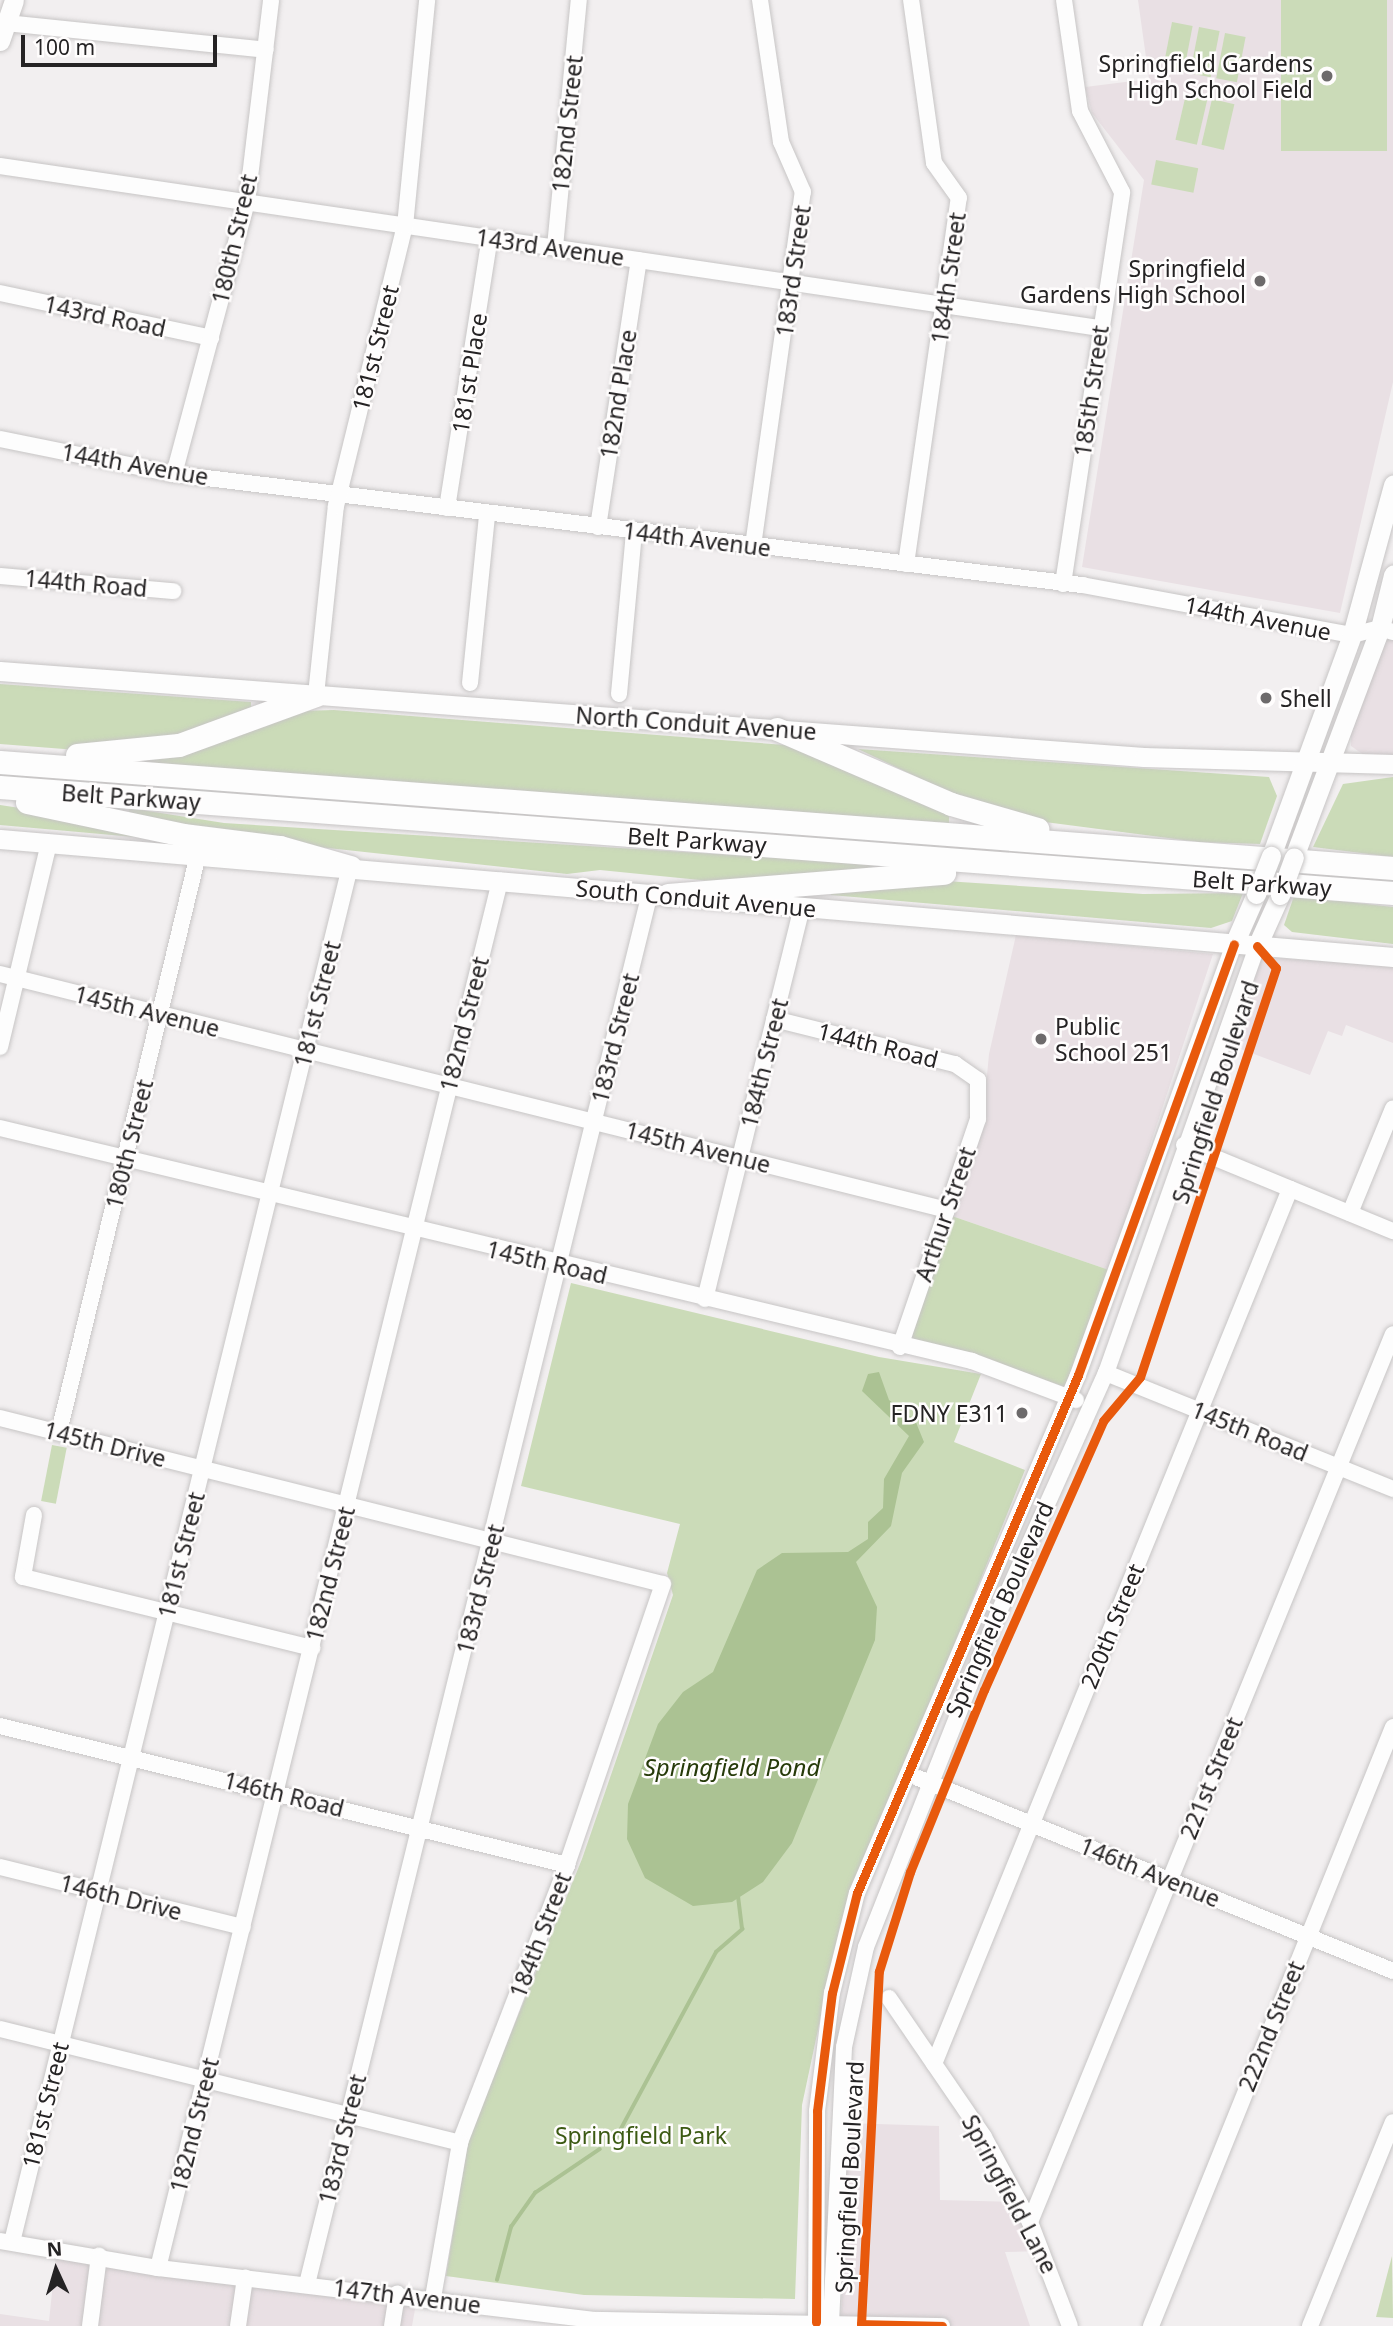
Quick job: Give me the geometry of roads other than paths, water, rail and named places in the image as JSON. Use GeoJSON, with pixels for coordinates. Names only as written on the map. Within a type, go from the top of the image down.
{"type":"FeatureCollection","features":[{"type":"Feature","properties":{"kind":"highway"},"geometry":{"type":"LineString","coordinates":[[0,754],[164,749],[317,695]]}},
{"type":"Feature","properties":{"kind":"highway"},"geometry":{"type":"LineString","coordinates":[[777,729],[987,817],[1122,847]]}},
{"type":"Feature","properties":{"kind":"highway","name":"Belt Parkway"},"geometry":{"type":"LineString","coordinates":[[0,762],[1393,868]]}},
{"type":"Feature","properties":{"kind":"highway","name":"Belt Parkway"},"geometry":{"type":"LineString","coordinates":[[0,787],[1393,893]]}},
{"type":"Feature","properties":{"kind":"highway"},"geometry":{"type":"LineString","coordinates":[[0,796],[350,867]]}},
{"type":"Feature","properties":{"kind":"highway"},"geometry":{"type":"LineString","coordinates":[[659,894],[902,874],[1114,872]]}},
{"type":"Feature","properties":{"kind":"main road"},"geometry":{"type":"LineString","coordinates":[[3,32],[14,0]]}},
{"type":"Feature","properties":{"kind":"main road","name":"Springfield Boulevard"},"geometry":{"type":"LineString","coordinates":[[1234,944],[1307,764],[1352,635],[1393,485]]}},
{"type":"Feature","properties":{"kind":"main road","name":"Springfield Boulevard"},"geometry":{"type":"LineString","coordinates":[[1257,946],[1280,895],[1328,764],[1387,630],[1393,575]]}},
{"type":"Feature","properties":{"kind":"main road","name":"North Conduit Avenue"},"geometry":{"type":"LineString","coordinates":[[0,671],[777,729],[1307,764],[1393,764]]}},
{"type":"Feature","properties":{"kind":"main road","name":"South Conduit Avenue"},"geometry":{"type":"LineString","coordinates":[[0,838],[1393,957]]}},
{"type":"Feature","properties":{"kind":"street","name":"180th Street"},"geometry":{"type":"LineString","coordinates":[[174,474],[247,202],[271,0]]}},
{"type":"Feature","properties":{"kind":"street","name":"181st Street"},"geometry":{"type":"LineString","coordinates":[[317,695],[339,495],[405,226],[427,0]]}},
{"type":"Feature","properties":{"kind":"street","name":"182nd Street"},"geometry":{"type":"LineString","coordinates":[[555,247],[579,0]]}},
{"type":"Feature","properties":{"kind":"street","name":"183rd Street"},"geometry":{"type":"LineString","coordinates":[[754,547],[803,192],[781,142],[760,0]]}},
{"type":"Feature","properties":{"kind":"street","name":"184th Street"},"geometry":{"type":"LineString","coordinates":[[906,564],[959,198],[934,163],[911,0]]}},
{"type":"Feature","properties":{"kind":"street","name":"185th Street"},"geometry":{"type":"LineString","coordinates":[[1063,584],[1122,192],[1080,110],[1064,0]]}},
{"type":"Feature","properties":{"kind":"street"},"geometry":{"type":"LineString","coordinates":[[3,32],[266,50]]}},
{"type":"Feature","properties":{"kind":"street","name":"143rd Avenue"},"geometry":{"type":"LineString","coordinates":[[0,166],[1100,328]]}},
{"type":"Feature","properties":{"kind":"street","name":"181st Place"},"geometry":{"type":"LineString","coordinates":[[447,508],[490,238]]}},
{"type":"Feature","properties":{"kind":"street","name":"182nd Place"},"geometry":{"type":"LineString","coordinates":[[598,527],[639,260]]}},
{"type":"Feature","properties":{"kind":"street","name":"143rd Road"},"geometry":{"type":"LineString","coordinates":[[0,293],[211,338]]}},
{"type":"Feature","properties":{"kind":"street","name":"144th Avenue"},"geometry":{"type":"LineString","coordinates":[[0,439],[174,474],[486,515],[1063,584],[1352,635],[1387,630]]}},
{"type":"Feature","properties":{"kind":"street"},"geometry":{"type":"LineString","coordinates":[[470,683],[486,515]]}},
{"type":"Feature","properties":{"kind":"street"},"geometry":{"type":"LineString","coordinates":[[619,694],[634,531]]}},
{"type":"Feature","properties":{"kind":"street","name":"144th Road"},"geometry":{"type":"LineString","coordinates":[[0,576],[173,590]]}},
{"type":"Feature","properties":{"kind":"street"},"geometry":{"type":"LineString","coordinates":[[0,1047],[49,843]]}},
{"type":"Feature","properties":{"kind":"street","name":"180th Street"},"geometry":{"type":"LineString","coordinates":[[59,1432],[198,855]]}},
{"type":"Feature","properties":{"kind":"street","name":"181st Street"},"geometry":{"type":"LineString","coordinates":[[6,2242],[60,2044],[350,867]]}},
{"type":"Feature","properties":{"kind":"street","name":"182nd Street"},"geometry":{"type":"LineString","coordinates":[[158,2268],[500,881]]}},
{"type":"Feature","properties":{"kind":"street","name":"183rd Street"},"geometry":{"type":"LineString","coordinates":[[307,2284],[595,1122],[659,894]]}},
{"type":"Feature","properties":{"kind":"street","name":"184th Street"},"geometry":{"type":"LineString","coordinates":[[705,1299],[802,908]]}},
{"type":"Feature","properties":{"kind":"street","name":"Springfield Boulevard"},"geometry":{"type":"LineString","coordinates":[[823,2323],[817,2111],[832,1993],[857,1893],[1068,1397],[1234,944]]}},
{"type":"Feature","properties":{"kind":"street","name":"Springfield Boulevard"},"geometry":{"type":"LineString","coordinates":[[823,2323],[844,2047],[866,1947],[929,1782],[1090,1406],[1107,1373],[1184,1145],[1257,946]]}},
{"type":"Feature","properties":{"kind":"street","name":"145th Avenue"},"geometry":{"type":"LineString","coordinates":[[0,974],[947,1210]]}},
{"type":"Feature","properties":{"kind":"street","name":"144th Road"},"geometry":{"type":"LineString","coordinates":[[774,1020],[955,1064],[978,1080]]}},
{"type":"Feature","properties":{"kind":"street","name":"Arthur Street"},"geometry":{"type":"LineString","coordinates":[[900,1347],[978,1119],[978,1080]]}},
{"type":"Feature","properties":{"kind":"street"},"geometry":{"type":"LineString","coordinates":[[1350,1213],[1393,1108]]}},
{"type":"Feature","properties":{"kind":"street","name":"145th Road"},"geometry":{"type":"LineString","coordinates":[[0,1128],[415,1231],[900,1347],[972,1361],[1090,1406]]}},
{"type":"Feature","properties":{"kind":"street"},"geometry":{"type":"LineString","coordinates":[[1184,1145],[1393,1231]]}},
{"type":"Feature","properties":{"kind":"street","name":"220th Street"},"geometry":{"type":"LineString","coordinates":[[934,2064],[1290,1189]]}},
{"type":"Feature","properties":{"kind":"street","name":"221st Street"},"geometry":{"type":"LineString","coordinates":[[1030,2222],[1393,1334]]}},
{"type":"Feature","properties":{"kind":"street","name":"145th Road"},"geometry":{"type":"LineString","coordinates":[[1107,1373],[1393,1489]]}},
{"type":"Feature","properties":{"kind":"street","name":"145th Drive"},"geometry":{"type":"LineString","coordinates":[[0,1418],[659,1578]]}},
{"type":"Feature","properties":{"kind":"street"},"geometry":{"type":"LineString","coordinates":[[34,1515],[23,1577],[312,1648]]}},
{"type":"Feature","properties":{"kind":"street","name":"184th Street"},"geometry":{"type":"LineString","coordinates":[[433,2298],[460,2143],[567,1865],[663,1590],[659,1578]]}},
{"type":"Feature","properties":{"kind":"street","name":"146th Road"},"geometry":{"type":"LineString","coordinates":[[0,1726],[567,1865]]}},
{"type":"Feature","properties":{"kind":"street","name":"222nd Street"},"geometry":{"type":"LineString","coordinates":[[1151,2326],[1393,1727]]}},
{"type":"Feature","properties":{"kind":"street","name":"146th Avenue"},"geometry":{"type":"LineString","coordinates":[[906,1774],[1393,1971]]}},
{"type":"Feature","properties":{"kind":"street","name":"146th Drive"},"geometry":{"type":"LineString","coordinates":[[0,1867],[243,1927]]}},
{"type":"Feature","properties":{"kind":"street","name":"Springfield Lane"},"geometry":{"type":"LineString","coordinates":[[889,1998],[984,2137],[1030,2222],[1070,2326]]}},
{"type":"Feature","properties":{"kind":"street"},"geometry":{"type":"LineString","coordinates":[[0,2029],[460,2143]]}},
{"type":"Feature","properties":{"kind":"street"},"geometry":{"type":"LineString","coordinates":[[1310,2326],[1393,2122]]}},
{"type":"Feature","properties":{"kind":"street","name":"147th Avenue"},"geometry":{"type":"LineString","coordinates":[[6,2242],[158,2268],[397,2293],[597,2320],[942,2326]]}},
{"type":"Feature","properties":{"kind":"street"},"geometry":{"type":"LineString","coordinates":[[90,2326],[99,2256]]}},
{"type":"Feature","properties":{"kind":"street"},"geometry":{"type":"LineString","coordinates":[[238,2326],[245,2278]]}},
{"type":"Feature","properties":{"kind":"street"},"geometry":{"type":"LineString","coordinates":[[392,2326],[397,2293]]}},
{"type":"Feature","properties":{"kind":"water","name":"Springfield Pond"},"geometry":{"type":"Polygon","coordinates":[[[879,1372],[889,1400],[915,1420],[924,1442],[902,1473],[891,1526],[856,1562],[877,1607],[875,1640],[792,1843],[763,1882],[732,1902],[693,1906],[645,1878],[627,1839],[628,1804],[658,1724],[683,1692],[713,1672],[757,1570],[782,1553],[848,1552],[868,1539],[868,1522],[883,1508],[884,1479],[909,1436],[862,1391],[868,1374],[879,1372]]]}},
{"type":"Feature","properties":{"kind":"waterway"},"geometry":{"type":"LineString","coordinates":[[616,2138],[716,1952],[742,1929],[738,1895]]}},
{"type":"Feature","properties":{"kind":"waterway"},"geometry":{"type":"LineString","coordinates":[[497,2280],[511,2227],[535,2193],[600,2149]]}},
{"type":"Feature","properties":{"kind":"place","name":"Springfield Gardens High School Field"},"geometry":{"type":"Point","coordinates":[1327,76]}},
{"type":"Feature","properties":{"kind":"place","name":"Springfield Gardens High School"},"geometry":{"type":"Point","coordinates":[1260,281]}},
{"type":"Feature","properties":{"kind":"place","name":"Shell"},"geometry":{"type":"Point","coordinates":[1266,698]}},
{"type":"Feature","properties":{"kind":"place","name":"Public School 251"},"geometry":{"type":"Point","coordinates":[1041,1039]}},
{"type":"Feature","properties":{"kind":"place","name":"FDNY E311"},"geometry":{"type":"Point","coordinates":[1022,1413]}},
{"type":"Feature","properties":{"kind":"park label","name":"Springfield Park"},"geometry":{"type":"Point","coordinates":[641,2135]}}]}
